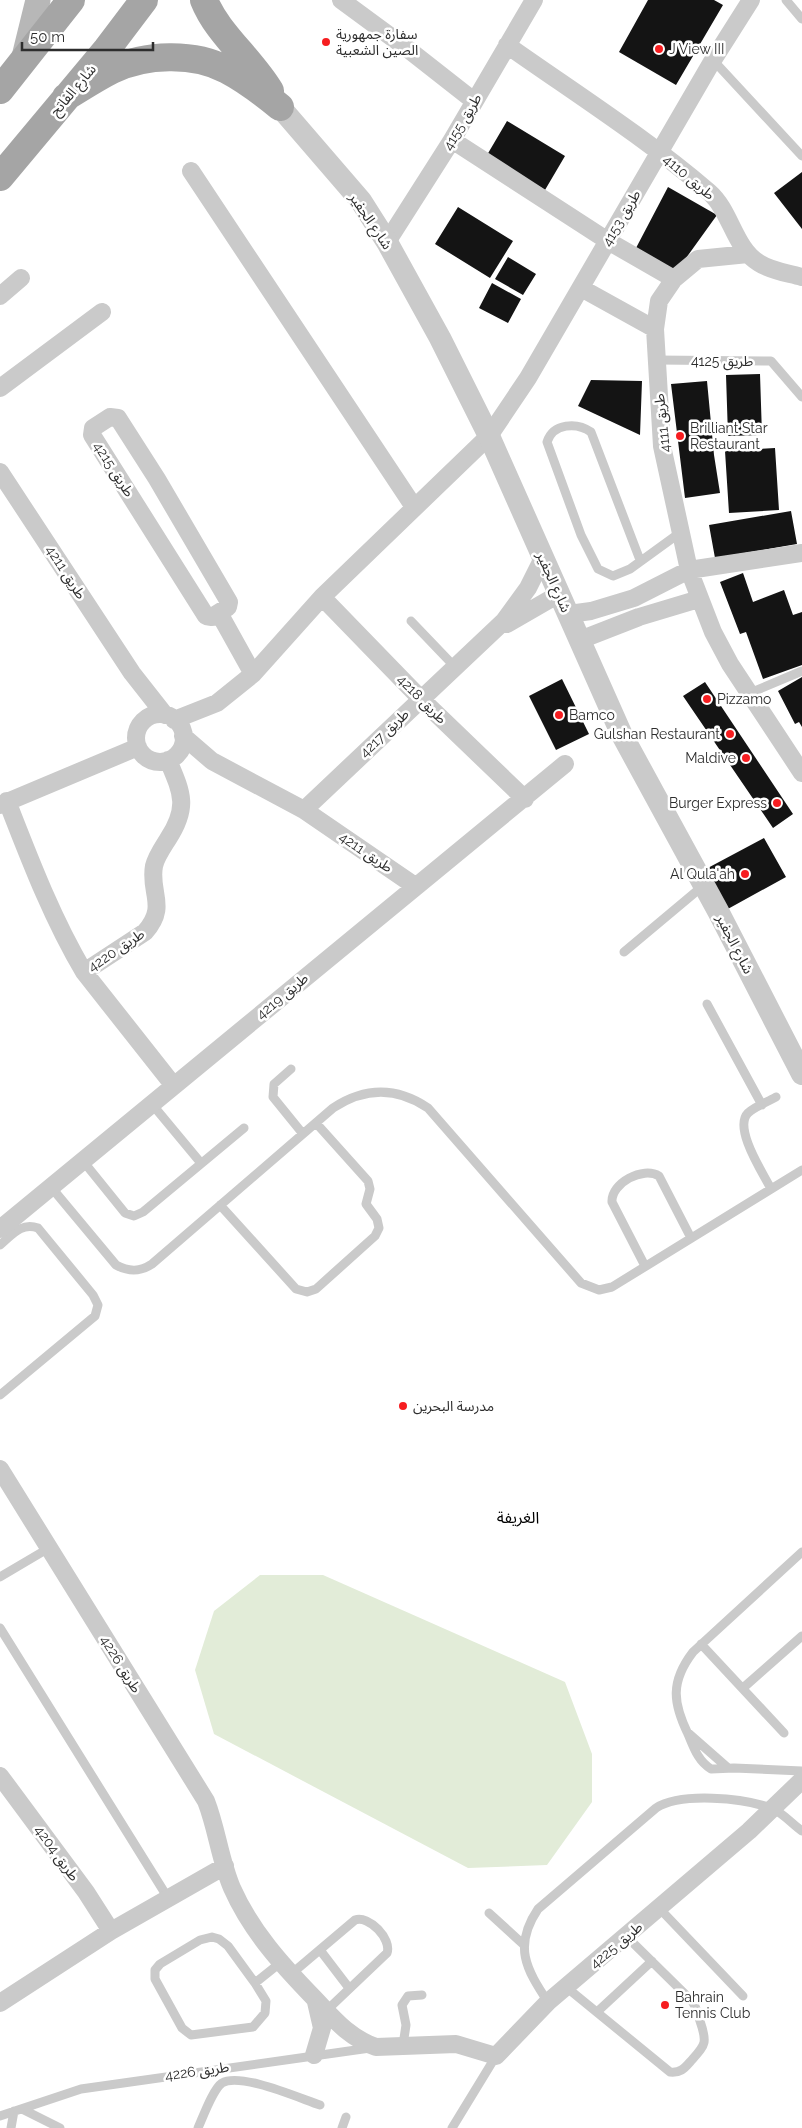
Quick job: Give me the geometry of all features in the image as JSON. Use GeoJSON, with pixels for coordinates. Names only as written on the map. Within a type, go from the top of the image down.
{"type":"FeatureCollection","features":[{"type":"Feature","properties":{"kind":"main road"},"geometry":{"type":"LineString","coordinates":[[22,64],[38,0]]}},
{"type":"Feature","properties":{"kind":"main road"},"geometry":{"type":"LineString","coordinates":[[0,90],[70,0]]}},
{"type":"Feature","properties":{"kind":"main road","name":"شارع الفاتح"},"geometry":{"type":"LineString","coordinates":[[0,177],[107,49],[144,0]]}},
{"type":"Feature","properties":{"kind":"main road"},"geometry":{"type":"LineString","coordinates":[[204,0],[214,20],[245,55],[280,107]]}},
{"type":"Feature","properties":{"kind":"main road"},"geometry":{"type":"LineString","coordinates":[[66,98],[114,69],[149,59],[168,58],[207,62],[225,69],[252,84],[280,107]]}},
{"type":"Feature","properties":{"kind":"street"},"geometry":{"type":"LineString","coordinates":[[341,0],[474,101]]}},
{"type":"Feature","properties":{"kind":"street","name":"طريق 4155"},"geometry":{"type":"LineString","coordinates":[[386,242],[452,140],[534,0]]}},
{"type":"Feature","properties":{"kind":"street","name":"طريق 4153"},"geometry":{"type":"LineString","coordinates":[[490,436],[509,410],[750,0]]}},
{"type":"Feature","properties":{"kind":"street","name":"طريق 4110"},"geometry":{"type":"LineString","coordinates":[[507,45],[660,153],[720,204],[748,254]]}},
{"type":"Feature","properties":{"kind":"street","name":"شارع الجفير"},"geometry":{"type":"LineString","coordinates":[[280,107],[361,201],[440,338],[490,436],[621,732],[704,885],[802,1074]]}},
{"type":"Feature","properties":{"kind":"street"},"geometry":{"type":"LineString","coordinates":[[452,140],[608,241],[674,279]]}},
{"type":"Feature","properties":{"kind":"street"},"geometry":{"type":"LineString","coordinates":[[191,171],[414,507]]}},
{"type":"Feature","properties":{"kind":"street"},"geometry":{"type":"LineString","coordinates":[[748,254],[759,263],[802,277]]}},
{"type":"Feature","properties":{"kind":"street","name":"طريق 4111"},"geometry":{"type":"LineString","coordinates":[[699,599],[689,570],[662,446],[655,330],[659,301],[674,279],[698,259],[748,254]]}},
{"type":"Feature","properties":{"kind":"street"},"geometry":{"type":"LineString","coordinates":[[0,296],[21,278]]}},
{"type":"Feature","properties":{"kind":"street"},"geometry":{"type":"LineString","coordinates":[[581,288],[655,330]]}},
{"type":"Feature","properties":{"kind":"street"},"geometry":{"type":"LineString","coordinates":[[0,388],[102,312]]}},
{"type":"Feature","properties":{"kind":"street","name":"طريق 4215"},"geometry":{"type":"LineString","coordinates":[[110,417],[118,418],[157,479],[229,602],[228,607],[219,613],[212,617],[206,616],[93,437],[93,428],[110,417]]}},
{"type":"Feature","properties":{"kind":"street"},"geometry":{"type":"LineString","coordinates":[[170,717],[182,730],[181,748],[171,759],[154,761],[142,753],[138,747],[137,731],[141,724],[151,716],[170,717],[217,703],[253,674],[322,597],[490,436]]}},
{"type":"Feature","properties":{"kind":"street","name":"طريق 4211"},"geometry":{"type":"LineString","coordinates":[[1,474],[132,673],[170,717]]}},
{"type":"Feature","properties":{"kind":"street"},"geometry":{"type":"LineString","coordinates":[[568,614],[605,607],[634,598],[689,570],[802,553]]}},
{"type":"Feature","properties":{"kind":"street","name":"طريق 4217"},"geometry":{"type":"LineString","coordinates":[[304,810],[420,698],[488,638],[518,603],[543,558]]}},
{"type":"Feature","properties":{"kind":"street","name":"طريق 4217"},"geometry":{"type":"LineString","coordinates":[[488,638],[559,594]]}},
{"type":"Feature","properties":{"kind":"street","name":"طريق 4218"},"geometry":{"type":"LineString","coordinates":[[322,597],[420,698],[525,799]]}},
{"type":"Feature","properties":{"kind":"street"},"geometry":{"type":"LineString","coordinates":[[634,598],[639,617]]}},
{"type":"Feature","properties":{"kind":"street"},"geometry":{"type":"LineString","coordinates":[[580,640],[639,617],[699,599],[730,664],[797,755],[802,773]]}},
{"type":"Feature","properties":{"kind":"street"},"geometry":{"type":"LineString","coordinates":[[219,613],[253,674]]}},
{"type":"Feature","properties":{"kind":"street","name":"طريق 4211"},"geometry":{"type":"LineString","coordinates":[[132,673],[139,693],[141,724]]}},
{"type":"Feature","properties":{"kind":"street","name":"طريق 4211"},"geometry":{"type":"LineString","coordinates":[[183,736],[212,761],[304,810],[415,886]]}},
{"type":"Feature","properties":{"kind":"street"},"geometry":{"type":"LineString","coordinates":[[3,803],[138,747]]}},
{"type":"Feature","properties":{"kind":"street","name":"طريق 4211"},"geometry":{"type":"LineString","coordinates":[[171,759],[212,761]]}},
{"type":"Feature","properties":{"kind":"street","name":"طريق 4220"},"geometry":{"type":"LineString","coordinates":[[84,972],[145,932],[153,923],[157,912],[154,866],[180,818],[182,806],[180,790],[171,759]]}},
{"type":"Feature","properties":{"kind":"street","name":"طريق 4219"},"geometry":{"type":"LineString","coordinates":[[0,1229],[415,886],[525,799],[565,764]]}},
{"type":"Feature","properties":{"kind":"street","name":"طريق 4220"},"geometry":{"type":"LineString","coordinates":[[3,803],[54,917],[84,972],[174,1086]]}},
{"type":"Feature","properties":{"kind":"street","name":"طريق 4226"},"geometry":{"type":"LineString","coordinates":[[0,1469],[206,1801],[218,1834],[232,1888],[248,1916],[285,1969],[346,2032],[376,2047],[456,2044],[496,2056]]}},
{"type":"Feature","properties":{"kind":"street","name":"طريق 4204"},"geometry":{"type":"LineString","coordinates":[[0,1776],[86,1892],[111,1931]]}},
{"type":"Feature","properties":{"kind":"street","name":"طريق 4225"},"geometry":{"type":"LineString","coordinates":[[496,2056],[548,2002],[659,1908],[802,1780]]}},
{"type":"Feature","properties":{"kind":"street"},"geometry":{"type":"LineString","coordinates":[[0,2004],[111,1931],[225,1866]]}},
{"type":"Feature","properties":{"kind":"street","name":"طريق 4226"},"geometry":{"type":"LineString","coordinates":[[313,1997],[319,2012],[322,2028],[314,2055]]}},
{"type":"Feature","properties":{"kind":"lane"},"geometry":{"type":"LineString","coordinates":[[786,0],[802,19]]}},
{"type":"Feature","properties":{"kind":"lane"},"geometry":{"type":"LineString","coordinates":[[713,60],[802,156]]}},
{"type":"Feature","properties":{"kind":"lane","name":"طريق 4125"},"geometry":{"type":"LineString","coordinates":[[656,360],[771,361],[802,397]]}},
{"type":"Feature","properties":{"kind":"lane"},"geometry":{"type":"LineString","coordinates":[[640,560],[591,432],[583,427],[566,426],[556,429],[550,434],[548,442],[581,535],[598,570],[612,576],[630,569],[681,532]]}},
{"type":"Feature","properties":{"kind":"lane"},"geometry":{"type":"LineString","coordinates":[[411,621],[455,667]]}},
{"type":"Feature","properties":{"kind":"lane"},"geometry":{"type":"LineString","coordinates":[[750,693],[802,671]]}},
{"type":"Feature","properties":{"kind":"lane"},"geometry":{"type":"LineString","coordinates":[[624,952],[704,885]]}},
{"type":"Feature","properties":{"kind":"lane"},"geometry":{"type":"LineString","coordinates":[[707,1004],[762,1105]]}},
{"type":"Feature","properties":{"kind":"lane"},"geometry":{"type":"LineString","coordinates":[[291,1069],[274,1084],[273,1096],[303,1134]]}},
{"type":"Feature","properties":{"kind":"lane"},"geometry":{"type":"LineString","coordinates":[[51,1187],[116,1266],[128,1270],[140,1270],[152,1264],[334,1108],[356,1096],[381,1091],[406,1095],[428,1108],[581,1282],[592,1288],[606,1289],[802,1170]]}},
{"type":"Feature","properties":{"kind":"lane"},"geometry":{"type":"LineString","coordinates":[[771,1189],[744,1131],[748,1113],[776,1097]]}},
{"type":"Feature","properties":{"kind":"lane"},"geometry":{"type":"LineString","coordinates":[[152,1104],[201,1163]]}},
{"type":"Feature","properties":{"kind":"lane"},"geometry":{"type":"LineString","coordinates":[[220,1206],[296,1289],[307,1292],[316,1289],[375,1236],[379,1228],[377,1219],[366,1204],[370,1190],[368,1181],[316,1123]]}},
{"type":"Feature","properties":{"kind":"lane"},"geometry":{"type":"LineString","coordinates":[[83,1161],[125,1212],[139,1215],[244,1128]]}},
{"type":"Feature","properties":{"kind":"lane"},"geometry":{"type":"LineString","coordinates":[[645,1266],[612,1202],[612,1196],[617,1186],[643,1172],[654,1173],[658,1176],[691,1238]]}},
{"type":"Feature","properties":{"kind":"lane"},"geometry":{"type":"LineString","coordinates":[[0,1245],[21,1227],[38,1228],[93,1295],[98,1305],[95,1316],[0,1395]]}},
{"type":"Feature","properties":{"kind":"lane"},"geometry":{"type":"LineString","coordinates":[[0,1576],[49,1548]]}},
{"type":"Feature","properties":{"kind":"lane"},"geometry":{"type":"LineString","coordinates":[[802,1552],[701,1644],[686,1661],[677,1682],[676,1707],[698,1756],[706,1766],[715,1770],[728,1768],[802,1771]]}},
{"type":"Feature","properties":{"kind":"lane"},"geometry":{"type":"LineString","coordinates":[[0,1628],[168,1898]]}},
{"type":"Feature","properties":{"kind":"lane"},"geometry":{"type":"LineString","coordinates":[[743,1688],[802,1636]]}},
{"type":"Feature","properties":{"kind":"lane"},"geometry":{"type":"LineString","coordinates":[[701,1644],[784,1733]]}},
{"type":"Feature","properties":{"kind":"lane"},"geometry":{"type":"LineString","coordinates":[[687,1732],[728,1768]]}},
{"type":"Feature","properties":{"kind":"lane"},"geometry":{"type":"LineString","coordinates":[[548,2002],[529,1972],[525,1962],[524,1945],[531,1920],[538,1909],[663,1804],[678,1799],[750,1803],[772,1808],[802,1830]]}},
{"type":"Feature","properties":{"kind":"lane"},"geometry":{"type":"LineString","coordinates":[[659,1908],[743,1996]]}},
{"type":"Feature","properties":{"kind":"lane"},"geometry":{"type":"LineString","coordinates":[[489,1912],[524,1945]]}},
{"type":"Feature","properties":{"kind":"lane"},"geometry":{"type":"LineString","coordinates":[[255,1983],[320,1950],[360,1919],[368,1921],[387,1941],[387,1952],[326,2011]]}},
{"type":"Feature","properties":{"kind":"lane"},"geometry":{"type":"LineString","coordinates":[[566,1987],[670,2072],[684,2070],[703,2048],[704,2031],[694,2004],[626,1936]]}},
{"type":"Feature","properties":{"kind":"lane"},"geometry":{"type":"LineString","coordinates":[[212,1937],[219,1938],[228,1946],[255,1983],[266,2001],[265,2013],[258,2023],[253,2026],[191,2035],[182,2028],[154,1974],[160,1964],[200,1940],[212,1937]]}},
{"type":"Feature","properties":{"kind":"lane"},"geometry":{"type":"LineString","coordinates":[[320,1950],[350,1988]]}},
{"type":"Feature","properties":{"kind":"lane"},"geometry":{"type":"LineString","coordinates":[[597,2012],[652,1961]]}},
{"type":"Feature","properties":{"kind":"lane"},"geometry":{"type":"LineString","coordinates":[[403,2045],[406,2025],[402,2005],[408,1996],[422,1995]]}},
{"type":"Feature","properties":{"kind":"lane","name":"طريق 4226"},"geometry":{"type":"LineString","coordinates":[[0,2116],[81,2089],[376,2047]]}},
{"type":"Feature","properties":{"kind":"lane","name":"طريق 4225"},"geometry":{"type":"LineString","coordinates":[[452,2128],[496,2056]]}},
{"type":"Feature","properties":{"kind":"lane"},"geometry":{"type":"LineString","coordinates":[[198,2128],[215,2091],[220,2084],[228,2081],[241,2080],[320,2105]]}},
{"type":"Feature","properties":{"kind":"lane"},"geometry":{"type":"LineString","coordinates":[[11,2128],[18,2110],[60,2128]]}},
{"type":"Feature","properties":{"kind":"lane"},"geometry":{"type":"LineString","coordinates":[[342,2128],[346,2117]]}},
{"type":"Feature","properties":{"kind":"green space"},"geometry":{"type":"Polygon","coordinates":[[[260,1575],[323,1575],[565,1682],[592,1754],[592,1802],[547,1865],[468,1868],[214,1734],[195,1670],[214,1611],[260,1575]]]}},
{"type":"Feature","properties":{"kind":"building"},"geometry":{"type":"Polygon","coordinates":[[[648,0],[714,0],[723,5],[676,85],[619,52],[648,0]]]}},
{"type":"Feature","properties":{"kind":"building"},"geometry":{"type":"Polygon","coordinates":[[[507,121],[565,156],[545,190],[487,155],[507,121]]]}},
{"type":"Feature","properties":{"kind":"building"},"geometry":{"type":"Polygon","coordinates":[[[802,172],[802,229],[774,193],[802,172]]]}},
{"type":"Feature","properties":{"kind":"building"},"geometry":{"type":"Polygon","coordinates":[[[668,187],[717,215],[676,272],[636,248],[668,187]]]}},
{"type":"Feature","properties":{"kind":"building"},"geometry":{"type":"Polygon","coordinates":[[[458,207],[513,241],[490,278],[435,244],[458,207]]]}},
{"type":"Feature","properties":{"kind":"building"},"geometry":{"type":"Polygon","coordinates":[[[508,257],[536,274],[523,295],[495,279],[508,257]]]}},
{"type":"Feature","properties":{"kind":"building"},"geometry":{"type":"Polygon","coordinates":[[[492,283],[521,299],[508,323],[479,308],[492,283]]]}},
{"type":"Feature","properties":{"kind":"building"},"geometry":{"type":"Polygon","coordinates":[[[760,374],[762,435],[728,436],[726,375],[760,374]]]}},
{"type":"Feature","properties":{"kind":"building"},"geometry":{"type":"Polygon","coordinates":[[[591,380],[642,381],[640,435],[578,406],[591,380]]]}},
{"type":"Feature","properties":{"kind":"building"},"geometry":{"type":"Polygon","coordinates":[[[707,381],[714,455],[720,493],[685,498],[671,384],[707,381]]]}},
{"type":"Feature","properties":{"kind":"building"},"geometry":{"type":"Polygon","coordinates":[[[775,448],[779,510],[729,513],[725,451],[775,448]]]}},
{"type":"Feature","properties":{"kind":"building"},"geometry":{"type":"Polygon","coordinates":[[[791,511],[797,544],[715,558],[709,525],[791,511]]]}},
{"type":"Feature","properties":{"kind":"building"},"geometry":{"type":"Polygon","coordinates":[[[743,573],[753,602],[784,590],[793,615],[802,612],[802,665],[763,679],[746,632],[740,634],[720,582],[743,573]]]}},
{"type":"Feature","properties":{"kind":"building"},"geometry":{"type":"Polygon","coordinates":[[[802,677],[802,727],[799,722],[795,724],[778,691],[802,677]]]}},
{"type":"Feature","properties":{"kind":"building","name":"Bamco"},"geometry":{"type":"Polygon","coordinates":[[[562,679],[589,734],[556,750],[529,696],[562,679]]]}},
{"type":"Feature","properties":{"kind":"building"},"geometry":{"type":"Polygon","coordinates":[[[705,682],[793,814],[773,828],[683,696],[705,682]]]}},
{"type":"Feature","properties":{"kind":"building","name":"Al Qula'ah"},"geometry":{"type":"Polygon","coordinates":[[[764,838],[786,877],[726,910],[704,870],[764,838]]]}},
{"type":"Feature","properties":{"kind":"place","name":"سفارة جمهورية الصين الشعبية"},"geometry":{"type":"Point","coordinates":[326,42]}},
{"type":"Feature","properties":{"kind":"place","name":"J View III"},"geometry":{"type":"Point","coordinates":[659,49]}},
{"type":"Feature","properties":{"kind":"place","name":"Brilliant Star Restaurant"},"geometry":{"type":"Point","coordinates":[680,436]}},
{"type":"Feature","properties":{"kind":"place","name":"Pizzamo"},"geometry":{"type":"Point","coordinates":[707,699]}},
{"type":"Feature","properties":{"kind":"place","name":"Bamco"},"geometry":{"type":"Point","coordinates":[559,715]}},
{"type":"Feature","properties":{"kind":"place","name":"Gulshan Restaurant"},"geometry":{"type":"Point","coordinates":[730,734]}},
{"type":"Feature","properties":{"kind":"place","name":"Maldive"},"geometry":{"type":"Point","coordinates":[746,758]}},
{"type":"Feature","properties":{"kind":"place","name":"Burger Express"},"geometry":{"type":"Point","coordinates":[777,803]}},
{"type":"Feature","properties":{"kind":"place","name":"Al Qula'ah"},"geometry":{"type":"Point","coordinates":[745,874]}},
{"type":"Feature","properties":{"kind":"place","name":"مدرسة البحرين"},"geometry":{"type":"Point","coordinates":[403,1406]}},
{"type":"Feature","properties":{"kind":"place","name":"Bahrain Tennis Club"},"geometry":{"type":"Point","coordinates":[665,2005]}},
{"type":"Feature","properties":{"kind":"district","name":"الغريفة"},"geometry":{"type":"Point","coordinates":[518,1517]}}]}
